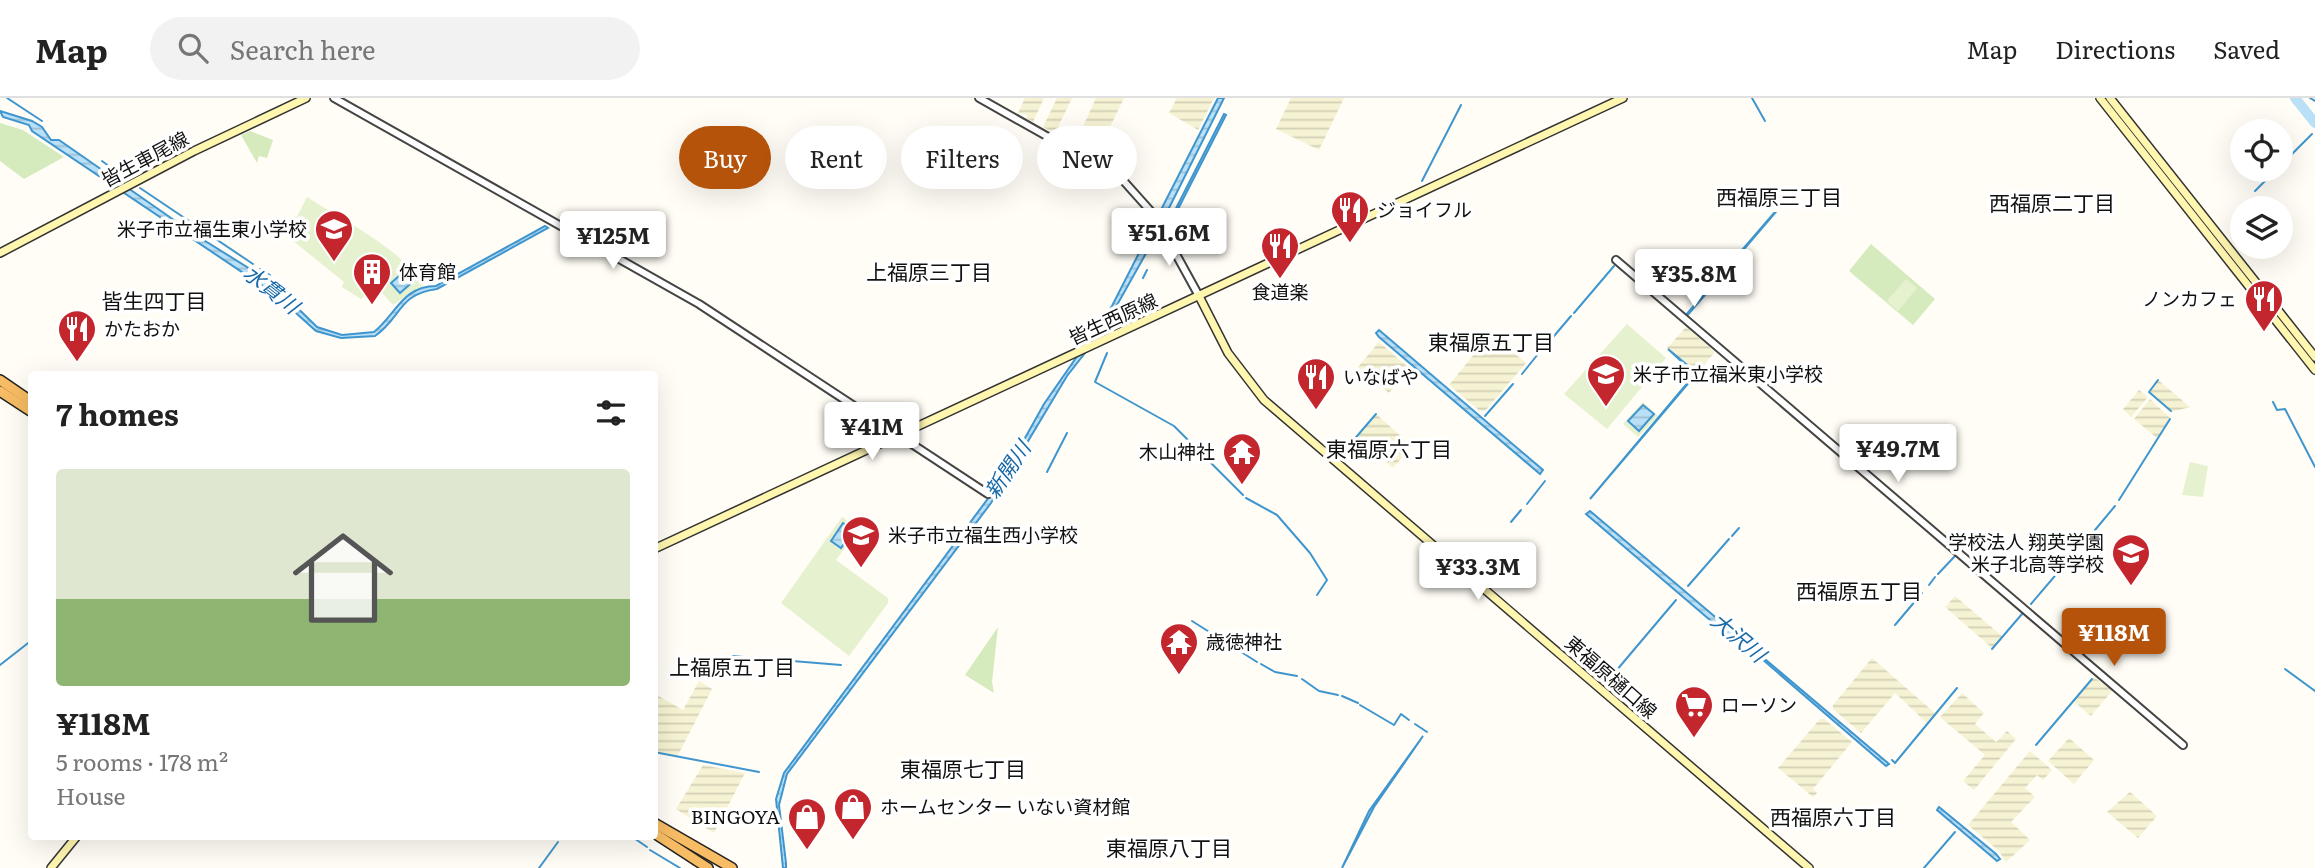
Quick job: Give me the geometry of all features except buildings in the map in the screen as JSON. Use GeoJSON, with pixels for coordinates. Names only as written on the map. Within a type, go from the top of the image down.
{"type":"FeatureCollection","features":[{"type":"Feature","properties":{"kind":"highway"},"geometry":{"type":"LineString","coordinates":[[0,380],[28,399]]}},
{"type":"Feature","properties":{"kind":"highway"},"geometry":{"type":"LineString","coordinates":[[0,391],[28,409]]}},
{"type":"Feature","properties":{"kind":"highway"},"geometry":{"type":"LineString","coordinates":[[658,824],[732,868]]}},
{"type":"Feature","properties":{"kind":"highway"},"geometry":{"type":"LineString","coordinates":[[658,836],[708,868]]}},
{"type":"Feature","properties":{"kind":"main road","name":"皆生車尾線"},"geometry":{"type":"LineString","coordinates":[[0,253],[116,191],[306,98]]}},
{"type":"Feature","properties":{"kind":"main road","name":"皆生西原線"},"geometry":{"type":"LineString","coordinates":[[658,547],[1623,98]]}},
{"type":"Feature","properties":{"kind":"main road"},"geometry":{"type":"LineString","coordinates":[[2100,98],[2315,370]]}},
{"type":"Feature","properties":{"kind":"main road"},"geometry":{"type":"LineString","coordinates":[[2110,98],[2315,357]]}},
{"type":"Feature","properties":{"kind":"main road","name":"東福原樋口線"},"geometry":{"type":"LineString","coordinates":[[1199,296],[1234,363],[1264,400],[1809,868]]}},
{"type":"Feature","properties":{"kind":"main road"},"geometry":{"type":"LineString","coordinates":[[51,868],[74,840]]}},
{"type":"Feature","properties":{"kind":"street"},"geometry":{"type":"LineString","coordinates":[[334,98],[699,304],[988,494]]}},
{"type":"Feature","properties":{"kind":"street"},"geometry":{"type":"LineString","coordinates":[[979,98],[1113,173],[1137,194],[1162,228],[1199,296]]}},
{"type":"Feature","properties":{"kind":"street"},"geometry":{"type":"LineString","coordinates":[[1616,260],[2183,745]]}},
{"type":"Feature","properties":{"kind":"shaded area"},"geometry":{"type":"Polygon","coordinates":[[[1025,98],[1044,98],[1033,122],[1026,118],[1027,114],[1018,113],[1025,98]]]}},
{"type":"Feature","properties":{"kind":"shaded area"},"geometry":{"type":"Polygon","coordinates":[[[1057,98],[1072,98],[1058,126],[1043,126],[1057,98]]]}},
{"type":"Feature","properties":{"kind":"shaded area"},"geometry":{"type":"Polygon","coordinates":[[[1096,98],[1124,98],[1110,126],[1083,126],[1096,98]]]}},
{"type":"Feature","properties":{"kind":"shaded area"},"geometry":{"type":"Polygon","coordinates":[[[1177,98],[1214,98],[1198,130],[1169,113],[1177,98]]]}},
{"type":"Feature","properties":{"kind":"shaded area"},"geometry":{"type":"Polygon","coordinates":[[[1291,98],[1344,98],[1319,150],[1276,129],[1291,98]]]}},
{"type":"Feature","properties":{"kind":"shaded area"},"geometry":{"type":"Polygon","coordinates":[[[1686,327],[1715,352],[1697,373],[1667,348],[1686,327]]]}},
{"type":"Feature","properties":{"kind":"shaded area"},"geometry":{"type":"Polygon","coordinates":[[[1491,333],[1526,363],[1485,411],[1480,411],[1449,385],[1491,333]]]}},
{"type":"Feature","properties":{"kind":"shaded area"},"geometry":{"type":"Polygon","coordinates":[[[1379,342],[1408,367],[1408,371],[1389,393],[1358,367],[1379,342]]]}},
{"type":"Feature","properties":{"kind":"shaded area"},"geometry":{"type":"Polygon","coordinates":[[[2157,379],[2190,407],[2171,412],[2149,393],[2157,379]]]}},
{"type":"Feature","properties":{"kind":"shaded area"},"geometry":{"type":"Polygon","coordinates":[[[2139,390],[2148,397],[2131,417],[2123,409],[2139,390]]]}},
{"type":"Feature","properties":{"kind":"shaded area"},"geometry":{"type":"Polygon","coordinates":[[[2150,399],[2171,419],[2158,439],[2134,419],[2150,399]]]}},
{"type":"Feature","properties":{"kind":"shaded area"},"geometry":{"type":"Polygon","coordinates":[[[1376,414],[1412,446],[1393,468],[1357,436],[1376,414]]]}},
{"type":"Feature","properties":{"kind":"shaded area"},"geometry":{"type":"Polygon","coordinates":[[[1955,596],[2003,637],[1992,648],[1945,607],[1955,596]]]}},
{"type":"Feature","properties":{"kind":"shaded area"},"geometry":{"type":"Polygon","coordinates":[[[1872,658],[1936,714],[1928,724],[1895,693],[1861,733],[1833,709],[1833,705],[1872,658]]]}},
{"type":"Feature","properties":{"kind":"shaded area"},"geometry":{"type":"Polygon","coordinates":[[[2094,677],[2112,691],[2091,716],[2073,701],[2094,677]]]}},
{"type":"Feature","properties":{"kind":"shaded area"},"geometry":{"type":"Polygon","coordinates":[[[699,681],[712,689],[677,757],[658,754],[658,696],[683,710],[699,681]]]}},
{"type":"Feature","properties":{"kind":"shaded area"},"geometry":{"type":"Polygon","coordinates":[[[1962,693],[1984,713],[1975,724],[1996,742],[2007,731],[2016,739],[1974,790],[1963,781],[1985,755],[1940,717],[1962,693]]]}},
{"type":"Feature","properties":{"kind":"shaded area"},"geometry":{"type":"Polygon","coordinates":[[[1820,719],[1824,719],[1852,742],[1813,789],[1817,793],[1813,797],[1778,768],[1820,719]]]}},
{"type":"Feature","properties":{"kind":"shaded area"},"geometry":{"type":"Polygon","coordinates":[[[2069,738],[2094,760],[2074,784],[2048,761],[2069,738]]]}},
{"type":"Feature","properties":{"kind":"shaded area"},"geometry":{"type":"Polygon","coordinates":[[[2030,751],[2052,770],[2043,780],[2037,775],[2025,788],[2035,797],[2011,822],[2030,840],[2006,862],[1999,851],[1968,825],[2030,751]]]}},
{"type":"Feature","properties":{"kind":"shaded area"},"geometry":{"type":"Polygon","coordinates":[[[703,765],[745,773],[714,833],[676,809],[703,765]]]}},
{"type":"Feature","properties":{"kind":"shaded area"},"geometry":{"type":"Polygon","coordinates":[[[2130,792],[2157,816],[2138,838],[2107,812],[2130,792]]]}},
{"type":"Feature","properties":{"kind":"green space"},"geometry":{"type":"Polygon","coordinates":[[[0,123],[23,130],[64,157],[24,179],[0,161],[0,123]]]}},
{"type":"Feature","properties":{"kind":"green space"},"geometry":{"type":"Polygon","coordinates":[[[250,131],[273,140],[267,158],[259,156],[257,163],[241,135],[250,131]]]}},
{"type":"Feature","properties":{"kind":"green space"},"geometry":{"type":"Polygon","coordinates":[[[307,197],[400,258],[425,284],[393,305],[376,286],[361,299],[342,287],[344,282],[287,236],[307,197]]]}},
{"type":"Feature","properties":{"kind":"green space"},"geometry":{"type":"Polygon","coordinates":[[[1871,244],[1935,299],[1913,325],[1849,271],[1871,244]]]}},
{"type":"Feature","properties":{"kind":"green space"},"geometry":{"type":"Polygon","coordinates":[[[1906,279],[1917,288],[1898,311],[1887,301],[1906,279]]]}},
{"type":"Feature","properties":{"kind":"green space"},"geometry":{"type":"Polygon","coordinates":[[[1627,324],[1666,358],[1607,429],[1564,394],[1627,324]]]}},
{"type":"Feature","properties":{"kind":"green space"},"geometry":{"type":"Polygon","coordinates":[[[1643,402],[1658,416],[1638,437],[1623,424],[1643,402]]]}},
{"type":"Feature","properties":{"kind":"green space"},"geometry":{"type":"Polygon","coordinates":[[[2190,462],[2208,466],[2203,497],[2182,495],[2190,462]]]}},
{"type":"Feature","properties":{"kind":"green space"},"geometry":{"type":"Polygon","coordinates":[[[842,517],[859,529],[836,560],[888,598],[888,603],[849,656],[781,603],[842,517]]]}},
{"type":"Feature","properties":{"kind":"green space"},"geometry":{"type":"Polygon","coordinates":[[[998,627],[992,682],[994,693],[965,675],[998,627]]]}},
{"type":"Feature","properties":{"kind":"water","name":"新開川"},"geometry":{"type":"Polygon","coordinates":[[[1218,98],[1224,98],[1149,248],[1103,330],[1067,376],[991,503],[787,774],[779,805],[786,863],[786,868],[783,868],[776,799],[784,773],[1001,481],[1044,404],[1112,306],[1218,98]]]}},
{"type":"Feature","properties":{"kind":"water","name":"水貫川"},"geometry":{"type":"Polygon","coordinates":[[[0,111],[42,127],[51,140],[59,140],[194,234],[271,282],[317,327],[342,335],[374,332],[401,302],[415,291],[436,286],[545,226],[548,228],[437,289],[415,296],[407,301],[375,336],[341,338],[316,331],[276,295],[32,131],[29,125],[3,117],[0,111]]]}},
{"type":"Feature","properties":{"kind":"water"},"geometry":{"type":"Polygon","coordinates":[[[1224,114],[1226,115],[1170,225],[1168,224],[1224,114]]]}},
{"type":"Feature","properties":{"kind":"water"},"geometry":{"type":"Polygon","coordinates":[[[1775,213],[1686,317],[1685,316],[1775,213]]]}},
{"type":"Feature","properties":{"kind":"water"},"geometry":{"type":"Polygon","coordinates":[[[407,269],[416,279],[400,293],[391,283],[407,269]]]}},
{"type":"Feature","properties":{"kind":"water"},"geometry":{"type":"Polygon","coordinates":[[[1379,330],[1543,470],[1540,474],[1379,337],[1376,333],[1379,330]]]}},
{"type":"Feature","properties":{"kind":"water"},"geometry":{"type":"Polygon","coordinates":[[[1668,349],[1697,373],[1590,499],[1695,374],[1668,349]]]}},
{"type":"Feature","properties":{"kind":"water"},"geometry":{"type":"Polygon","coordinates":[[[1643,405],[1654,414],[1639,431],[1628,421],[1643,405]]]}},
{"type":"Feature","properties":{"kind":"water","name":"大沢川"},"geometry":{"type":"Polygon","coordinates":[[[1590,511],[1889,764],[1886,766],[1762,659],[1745,650],[1586,514],[1590,511]]]}},
{"type":"Feature","properties":{"kind":"water"},"geometry":{"type":"Polygon","coordinates":[[[843,523],[854,530],[841,548],[831,541],[843,523]]]}},
{"type":"Feature","properties":{"kind":"water"},"geometry":{"type":"Polygon","coordinates":[[[1423,736],[1374,807],[1342,868],[1369,811],[1423,736]]]}},
{"type":"Feature","properties":{"kind":"water"},"geometry":{"type":"Polygon","coordinates":[[[1939,807],[2000,859],[1997,861],[1937,810],[1939,807]]]}},
{"type":"Feature","properties":{"kind":"waterway"},"geometry":{"type":"LineString","coordinates":[[7,98],[42,121]]}},
{"type":"Feature","properties":{"kind":"waterway"},"geometry":{"type":"LineString","coordinates":[[1752,98],[1765,121]]}},
{"type":"Feature","properties":{"kind":"waterway"},"geometry":{"type":"LineString","coordinates":[[2295,98],[2315,123]]}},
{"type":"Feature","properties":{"kind":"waterway"},"geometry":{"type":"LineString","coordinates":[[2310,98],[2315,101]]}},
{"type":"Feature","properties":{"kind":"waterway"},"geometry":{"type":"LineString","coordinates":[[1422,181],[1461,105]]}},
{"type":"Feature","properties":{"kind":"waterway"},"geometry":{"type":"LineString","coordinates":[[2293,153],[2312,134]]}},
{"type":"Feature","properties":{"kind":"waterway"},"geometry":{"type":"LineString","coordinates":[[102,161],[125,178]]}},
{"type":"Feature","properties":{"kind":"waterway"},"geometry":{"type":"LineString","coordinates":[[2255,191],[2264,182]]}},
{"type":"Feature","properties":{"kind":"waterway","name":"水貫川"},"geometry":{"type":"LineString","coordinates":[[140,188],[253,264]]}},
{"type":"Feature","properties":{"kind":"waterway"},"geometry":{"type":"LineString","coordinates":[[1574,313],[1614,266]]}},
{"type":"Feature","properties":{"kind":"waterway","name":"水貫川"},"geometry":{"type":"LineString","coordinates":[[260,269],[270,275]]}},
{"type":"Feature","properties":{"kind":"waterway"},"geometry":{"type":"LineString","coordinates":[[1143,278],[1147,270]]}},
{"type":"Feature","properties":{"kind":"waterway"},"geometry":{"type":"LineString","coordinates":[[1543,349],[1571,316]]}},
{"type":"Feature","properties":{"kind":"waterway"},"geometry":{"type":"LineString","coordinates":[[1107,353],[1095,382],[1174,426],[1243,495]]}},
{"type":"Feature","properties":{"kind":"waterway"},"geometry":{"type":"LineString","coordinates":[[1522,374],[1538,354]]}},
{"type":"Feature","properties":{"kind":"waterway"},"geometry":{"type":"LineString","coordinates":[[2158,380],[2149,392],[2171,411]]}},
{"type":"Feature","properties":{"kind":"waterway"},"geometry":{"type":"LineString","coordinates":[[1485,416],[1513,384]]}},
{"type":"Feature","properties":{"kind":"waterway"},"geometry":{"type":"LineString","coordinates":[[2273,402],[2277,410],[2285,409],[2315,467]]}},
{"type":"Feature","properties":{"kind":"waterway"},"geometry":{"type":"LineString","coordinates":[[1339,457],[1376,414]]}},
{"type":"Feature","properties":{"kind":"waterway"},"geometry":{"type":"LineString","coordinates":[[2119,500],[2170,419]]}},
{"type":"Feature","properties":{"kind":"waterway"},"geometry":{"type":"LineString","coordinates":[[1047,472],[1067,433]]}},
{"type":"Feature","properties":{"kind":"waterway"},"geometry":{"type":"LineString","coordinates":[[1527,504],[1545,481]]}},
{"type":"Feature","properties":{"kind":"waterway"},"geometry":{"type":"LineString","coordinates":[[1246,498],[1277,515],[1310,553],[1327,580],[1317,595]]}},
{"type":"Feature","properties":{"kind":"waterway"},"geometry":{"type":"LineString","coordinates":[[2095,530],[2115,506]]}},
{"type":"Feature","properties":{"kind":"waterway"},"geometry":{"type":"LineString","coordinates":[[1511,522],[1521,510]]}},
{"type":"Feature","properties":{"kind":"waterway"},"geometry":{"type":"LineString","coordinates":[[1732,536],[1739,528]]}},
{"type":"Feature","properties":{"kind":"waterway"},"geometry":{"type":"LineString","coordinates":[[2080,547],[2092,533]]}},
{"type":"Feature","properties":{"kind":"waterway"},"geometry":{"type":"LineString","coordinates":[[1688,586],[1729,539]]}},
{"type":"Feature","properties":{"kind":"waterway"},"geometry":{"type":"LineString","coordinates":[[2031,604],[2077,550]]}},
{"type":"Feature","properties":{"kind":"waterway"},"geometry":{"type":"LineString","coordinates":[[1938,574],[1955,556]]}},
{"type":"Feature","properties":{"kind":"waterway"},"geometry":{"type":"LineString","coordinates":[[1929,585],[1935,577]]}},
{"type":"Feature","properties":{"kind":"waterway"},"geometry":{"type":"LineString","coordinates":[[1895,625],[1922,593]]}},
{"type":"Feature","properties":{"kind":"waterway"},"geometry":{"type":"LineString","coordinates":[[1605,684],[1676,600]]}},
{"type":"Feature","properties":{"kind":"waterway"},"geometry":{"type":"LineString","coordinates":[[1992,649],[2022,614]]}},
{"type":"Feature","properties":{"kind":"waterway"},"geometry":{"type":"LineString","coordinates":[[1192,621],[1222,640]]}},
{"type":"Feature","properties":{"kind":"waterway"},"geometry":{"type":"LineString","coordinates":[[1224,641],[1257,662]]}},
{"type":"Feature","properties":{"kind":"waterway"},"geometry":{"type":"LineString","coordinates":[[0,665],[28,643]]}},
{"type":"Feature","properties":{"kind":"waterway"},"geometry":{"type":"LineString","coordinates":[[732,656],[841,665]]}},
{"type":"Feature","properties":{"kind":"waterway"},"geometry":{"type":"LineString","coordinates":[[1261,664],[1275,672],[1297,676]]}},
{"type":"Feature","properties":{"kind":"waterway"},"geometry":{"type":"LineString","coordinates":[[2285,669],[2315,691]]}},
{"type":"Feature","properties":{"kind":"waterway"},"geometry":{"type":"LineString","coordinates":[[1302,679],[1319,691],[1338,695]]}},
{"type":"Feature","properties":{"kind":"waterway"},"geometry":{"type":"LineString","coordinates":[[2036,745],[2092,679]]}},
{"type":"Feature","properties":{"kind":"waterway"},"geometry":{"type":"LineString","coordinates":[[1892,760],[1895,763],[1957,688]]}},
{"type":"Feature","properties":{"kind":"waterway"},"geometry":{"type":"LineString","coordinates":[[1342,696],[1358,703]]}},
{"type":"Feature","properties":{"kind":"waterway"},"geometry":{"type":"LineString","coordinates":[[1360,705],[1394,725],[1401,714],[1409,720]]}},
{"type":"Feature","properties":{"kind":"waterway"},"geometry":{"type":"LineString","coordinates":[[1415,724],[1427,732]]}},
{"type":"Feature","properties":{"kind":"waterway"},"geometry":{"type":"LineString","coordinates":[[658,753],[759,772]]}},
{"type":"Feature","properties":{"kind":"waterway"},"geometry":{"type":"LineString","coordinates":[[1924,868],[1955,832]]}},
{"type":"Feature","properties":{"kind":"waterway"},"geometry":{"type":"LineString","coordinates":[[637,840],[647,847]]}},
{"type":"Feature","properties":{"kind":"waterway"},"geometry":{"type":"LineString","coordinates":[[539,868],[558,842]]}},
{"type":"Feature","properties":{"kind":"waterway"},"geometry":{"type":"LineString","coordinates":[[650,850],[680,868]]}},
{"type":"Feature","properties":{"kind":"place","name":"ジョイフル"},"geometry":{"type":"Point","coordinates":[1350,244]}},
{"type":"Feature","properties":{"kind":"place","name":"米子市立福生東小学校"},"geometry":{"type":"Point","coordinates":[334,263]}},
{"type":"Feature","properties":{"kind":"place","name":"食道楽"},"geometry":{"type":"Point","coordinates":[1280,280]}},
{"type":"Feature","properties":{"kind":"place","name":"体育館"},"geometry":{"type":"Point","coordinates":[372,306]}},
{"type":"Feature","properties":{"kind":"place","name":"ノンカフェ"},"geometry":{"type":"Point","coordinates":[2264,333]}},
{"type":"Feature","properties":{"kind":"place","name":"かたおか"},"geometry":{"type":"Point","coordinates":[77,363]}},
{"type":"Feature","properties":{"kind":"place","name":"米子市立福米東小学校"},"geometry":{"type":"Point","coordinates":[1606,408]}},
{"type":"Feature","properties":{"kind":"place","name":"いなばや"},"geometry":{"type":"Point","coordinates":[1316,411]}},
{"type":"Feature","properties":{"kind":"place","name":"木山神社"},"geometry":{"type":"Point","coordinates":[1242,486]}},
{"type":"Feature","properties":{"kind":"place","name":"米子市立福生西小学校"},"geometry":{"type":"Point","coordinates":[861,569]}},
{"type":"Feature","properties":{"kind":"place","name":"学校法人 翔英学園 米子北高等学校"},"geometry":{"type":"Point","coordinates":[2131,587]}},
{"type":"Feature","properties":{"kind":"place","name":"歳徳神社"},"geometry":{"type":"Point","coordinates":[1179,676]}},
{"type":"Feature","properties":{"kind":"place","name":"ローソン"},"geometry":{"type":"Point","coordinates":[1694,739]}},
{"type":"Feature","properties":{"kind":"place","name":"ホームセンター いない資材館"},"geometry":{"type":"Point","coordinates":[853,841]}},
{"type":"Feature","properties":{"kind":"place","name":"BINGOYA"},"geometry":{"type":"Point","coordinates":[807,851]}},
{"type":"Feature","properties":{"kind":"district","name":"西福原三丁目"},"geometry":{"type":"Point","coordinates":[1779,198]}},
{"type":"Feature","properties":{"kind":"district","name":"西福原二丁目"},"geometry":{"type":"Point","coordinates":[2052,204]}},
{"type":"Feature","properties":{"kind":"district","name":"上福原三丁目"},"geometry":{"type":"Point","coordinates":[929,273]}},
{"type":"Feature","properties":{"kind":"district","name":"皆生四丁目"},"geometry":{"type":"Point","coordinates":[154,302]}},
{"type":"Feature","properties":{"kind":"district","name":"東福原五丁目"},"geometry":{"type":"Point","coordinates":[1491,343]}},
{"type":"Feature","properties":{"kind":"district","name":"東福原六丁目"},"geometry":{"type":"Point","coordinates":[1389,450]}},
{"type":"Feature","properties":{"kind":"district","name":"西福原五丁目"},"geometry":{"type":"Point","coordinates":[1859,592]}},
{"type":"Feature","properties":{"kind":"district","name":"上福原五丁目"},"geometry":{"type":"Point","coordinates":[732,668]}},
{"type":"Feature","properties":{"kind":"district","name":"東福原七丁目"},"geometry":{"type":"Point","coordinates":[963,770]}},
{"type":"Feature","properties":{"kind":"district","name":"西福原六丁目"},"geometry":{"type":"Point","coordinates":[1833,818]}},
{"type":"Feature","properties":{"kind":"district","name":"東福原八丁目"},"geometry":{"type":"Point","coordinates":[1169,849]}}]}
